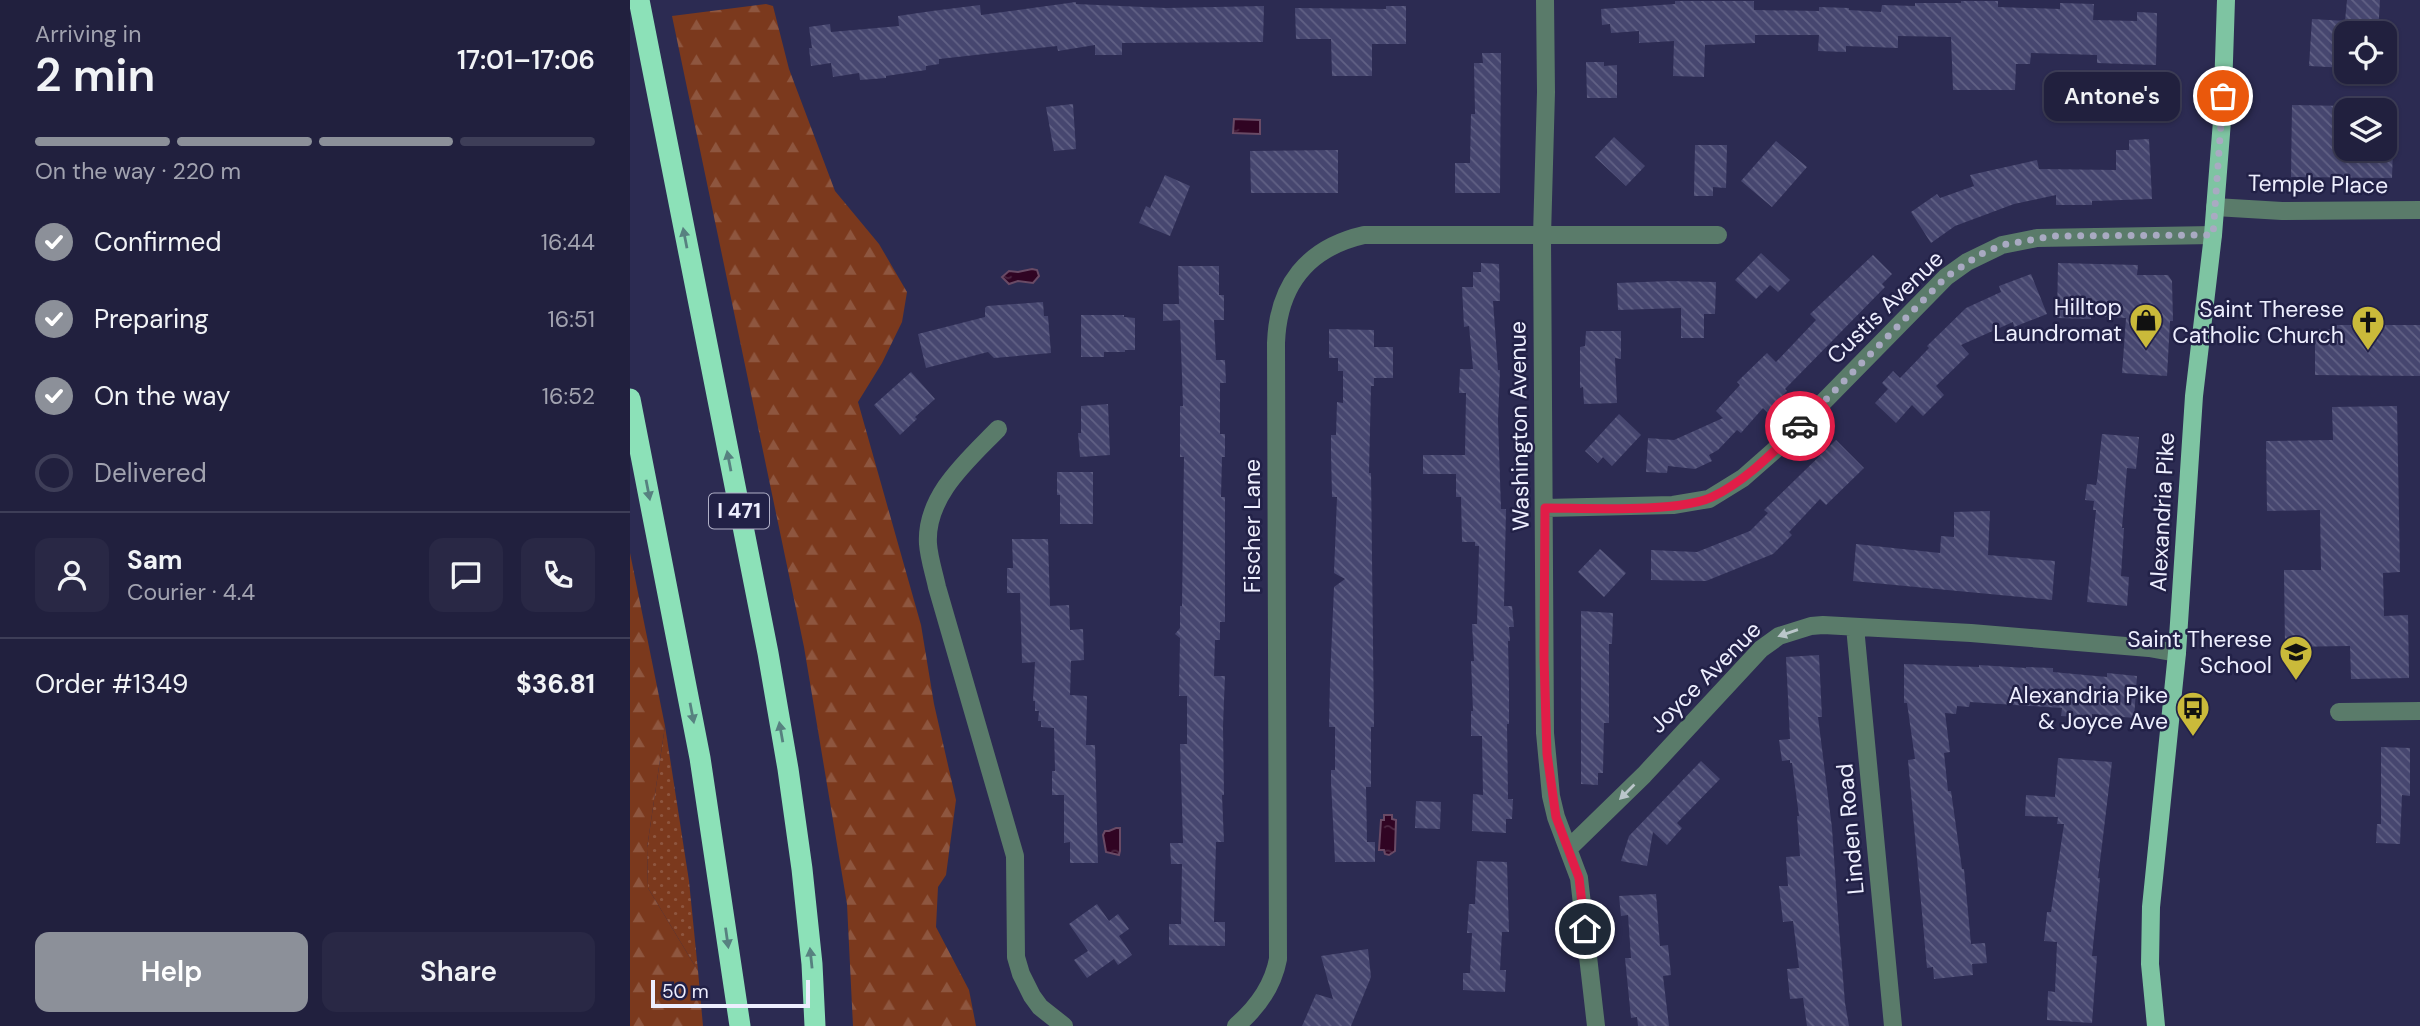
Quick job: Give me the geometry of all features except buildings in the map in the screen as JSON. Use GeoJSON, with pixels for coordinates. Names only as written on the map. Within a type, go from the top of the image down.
{"type":"FeatureCollection","features":[{"type":"Feature","properties":{"kind":"highway","name":"I 471"},"geometry":{"type":"LineString","coordinates":[[639,0],[768,653],[788,769],[812,964],[815,1026]]}},
{"type":"Feature","properties":{"kind":"highway"},"geometry":{"type":"LineString","coordinates":[[630,399],[700,758],[740,1026]]}},
{"type":"Feature","properties":{"kind":"main road","name":"Alexandria Pike"},"geometry":{"type":"LineString","coordinates":[[2156,1026],[2150,964],[2151,907],[2177,653],[2194,396],[2213,235],[2222,121],[2227,0]]}},
{"type":"Feature","properties":{"kind":"street","name":"Washington Avenue"},"geometry":{"type":"LineString","coordinates":[[1545,0],[1546,92],[1542,236],[1544,670],[1547,754],[1556,817],[1568,849]]}},
{"type":"Feature","properties":{"kind":"street","name":"Temple Place"},"geometry":{"type":"LineString","coordinates":[[2215,207],[2282,211],[2420,210]]}},
{"type":"Feature","properties":{"kind":"street","name":"Fischer Lane"},"geometry":{"type":"LineString","coordinates":[[1236,1026],[1261,1000],[1272,979],[1278,959],[1276,343],[1281,305],[1291,284],[1306,264],[1328,247],[1364,235],[1718,235]]}},
{"type":"Feature","properties":{"kind":"street","name":"Custis Avenue"},"geometry":{"type":"LineString","coordinates":[[1545,508],[1673,505],[1702,501],[1720,493],[1743,478],[1785,441],[1946,277],[1971,260],[2002,245],[2053,236],[2213,235]]}},
{"type":"Feature","properties":{"kind":"street"},"geometry":{"type":"LineString","coordinates":[[998,429],[965,464],[939,498],[929,526],[928,544],[937,587],[1015,856],[1016,957],[1032,996],[1040,1007],[1064,1026]]}},
{"type":"Feature","properties":{"kind":"street","name":"Joyce Avenue"},"geometry":{"type":"LineString","coordinates":[[1568,849],[1644,775],[1761,649],[1779,636],[1811,626],[1855,627],[2005,636],[2149,648],[2177,653]]}},
{"type":"Feature","properties":{"kind":"street","name":"Linden Road"},"geometry":{"type":"LineString","coordinates":[[1855,627],[1893,1026]]}},
{"type":"Feature","properties":{"kind":"street"},"geometry":{"type":"LineString","coordinates":[[2339,712],[2420,711]]}},
{"type":"Feature","properties":{"kind":"street"},"geometry":{"type":"LineString","coordinates":[[1568,849],[1579,878],[1597,1026]]}},
{"type":"Feature","properties":{"kind":"green space"},"geometry":{"type":"Polygon","coordinates":[[[766,4],[773,6],[789,69],[835,191],[879,244],[907,292],[902,322],[882,363],[858,402],[921,625],[934,704],[956,800],[946,875],[938,887],[936,927],[969,990],[976,1026],[853,1026],[847,904],[804,647],[672,16],[766,4]]]}},
{"type":"Feature","properties":{"kind":"green space"},"geometry":{"type":"Polygon","coordinates":[[[630,553],[665,726],[647,848],[648,888],[698,971],[703,1026],[630,1026],[630,553]]]}},
{"type":"Feature","properties":{"kind":"green space"},"geometry":{"type":"Polygon","coordinates":[[[665,726],[689,881],[698,971],[648,888],[647,848],[665,726]]]}},
{"type":"Feature","properties":{"kind":"water"},"geometry":{"type":"Polygon","coordinates":[[[2114,105],[2137,107],[2145,111],[2144,117],[2138,121],[2115,122],[2111,118],[2111,108],[2114,105]]]}},
{"type":"Feature","properties":{"kind":"water"},"geometry":{"type":"Polygon","coordinates":[[[1234,119],[1260,120],[1260,134],[1233,133],[1234,119]]]}},
{"type":"Feature","properties":{"kind":"water"},"geometry":{"type":"Polygon","coordinates":[[[1037,270],[1039,276],[1033,283],[1018,281],[1009,284],[1002,277],[1009,271],[1037,270]]]}},
{"type":"Feature","properties":{"kind":"water"},"geometry":{"type":"Polygon","coordinates":[[[1384,815],[1392,815],[1392,819],[1396,820],[1395,851],[1389,855],[1385,854],[1384,850],[1379,850],[1381,820],[1384,820],[1384,815]]]}},
{"type":"Feature","properties":{"kind":"water"},"geometry":{"type":"Polygon","coordinates":[[[1120,828],[1119,855],[1106,852],[1103,835],[1105,831],[1120,828]]]}},
{"type":"Feature","properties":{"kind":"way so far"},"geometry":{"type":"LineString","coordinates":[[1800,426],[1946,277],[1981,254],[2002,245],[2053,236],[2213,235],[2223,96]]}},
{"type":"Feature","properties":{"kind":"place","name":"Antone's"},"geometry":{"type":"Point","coordinates":[2223,96]}},
{"type":"Feature","properties":{"kind":"place","name":"Hilltop Laundromat"},"geometry":{"type":"Point","coordinates":[2146,350]}},
{"type":"Feature","properties":{"kind":"place","name":"Saint Therese Catholic Church"},"geometry":{"type":"Point","coordinates":[2368,352]}},
{"type":"Feature","properties":{"kind":"place","name":"Saint Therese School"},"geometry":{"type":"Point","coordinates":[2296,682]}},
{"type":"Feature","properties":{"kind":"place","name":"Alexandria Pike & Joyce Ave"},"geometry":{"type":"Point","coordinates":[2193,738]}},
{"type":"Feature","properties":{"kind":"route"},"geometry":{"type":"LineString","coordinates":[[1585,929],[1579,878],[1551,796],[1545,733],[1545,508],[1662,506],[1709,499],[1743,478],[1800,426]]}}]}
